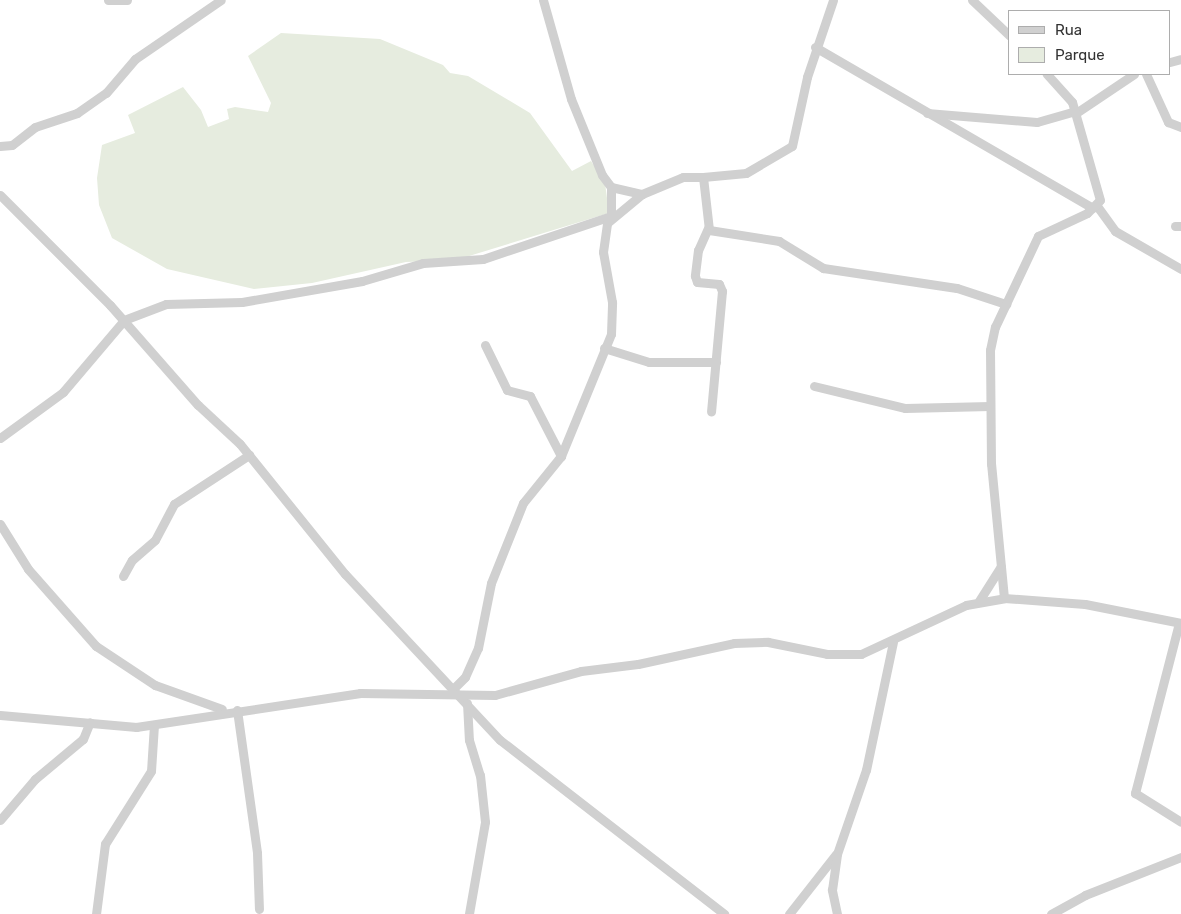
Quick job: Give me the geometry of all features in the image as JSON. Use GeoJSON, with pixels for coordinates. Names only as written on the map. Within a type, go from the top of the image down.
{"type":"FeatureCollection","features":[{"type":"Feature","properties":{"kind":"street"},"geometry":{"type":"LineString","coordinates":[[108,0],[127,0]]}},
{"type":"Feature","properties":{"kind":"street"},"geometry":{"type":"LineString","coordinates":[[0,146],[12,145],[35,127],[77,113],[106,93],[135,59],[221,0]]}},
{"type":"Feature","properties":{"kind":"street"},"geometry":{"type":"LineString","coordinates":[[456,692],[478,648],[491,583],[523,503],[560,456],[614,320],[603,235],[611,216],[611,186],[577,118],[543,0]]}},
{"type":"Feature","properties":{"kind":"street"},"geometry":{"type":"LineString","coordinates":[[0,438],[63,392],[124,320],[166,304],[242,302],[362,282],[423,263],[483,259],[611,216],[642,194],[682,177],[703,178],[746,173],[792,146],[815,48],[833,0]]}},
{"type":"Feature","properties":{"kind":"street"},"geometry":{"type":"LineString","coordinates":[[972,0],[1008,34]]}},
{"type":"Feature","properties":{"kind":"street"},"geometry":{"type":"LineString","coordinates":[[815,48],[922,113],[1095,207],[1115,231],[1181,269]]}},
{"type":"Feature","properties":{"kind":"street"},"geometry":{"type":"LineString","coordinates":[[1004,598],[991,464],[990,350],[1006,304],[1038,236],[1095,207],[1100,193],[1076,112],[1048,75]]}},
{"type":"Feature","properties":{"kind":"street"},"geometry":{"type":"LineString","coordinates":[[922,113],[1037,122],[1076,112],[1132,75]]}},
{"type":"Feature","properties":{"kind":"street"},"geometry":{"type":"LineString","coordinates":[[1146,75],[1168,122],[1181,127]]}},
{"type":"Feature","properties":{"kind":"street"},"geometry":{"type":"LineString","coordinates":[[703,178],[708,228],[698,250],[695,276],[697,282],[722,287],[711,411]]}},
{"type":"Feature","properties":{"kind":"street"},"geometry":{"type":"LineString","coordinates":[[611,186],[642,194]]}},
{"type":"Feature","properties":{"kind":"street"},"geometry":{"type":"LineString","coordinates":[[0,195],[124,320],[198,405],[249,455],[325,552],[520,760],[572,793],[724,914]]}},
{"type":"Feature","properties":{"kind":"street"},"geometry":{"type":"LineString","coordinates":[[708,228],[779,241],[823,268],[957,288],[1006,304]]}},
{"type":"Feature","properties":{"kind":"street"},"geometry":{"type":"LineString","coordinates":[[484,345],[507,390],[530,396],[560,456]]}},
{"type":"Feature","properties":{"kind":"street"},"geometry":{"type":"LineString","coordinates":[[604,348],[649,362],[716,362]]}},
{"type":"Feature","properties":{"kind":"street"},"geometry":{"type":"LineString","coordinates":[[814,386],[906,408],[990,406]]}},
{"type":"Feature","properties":{"kind":"street"},"geometry":{"type":"LineString","coordinates":[[123,576],[132,560],[155,540],[174,504],[249,455]]}},
{"type":"Feature","properties":{"kind":"street"},"geometry":{"type":"LineString","coordinates":[[0,524],[28,569],[108,657],[162,689],[234,710]]}},
{"type":"Feature","properties":{"kind":"street"},"geometry":{"type":"LineString","coordinates":[[979,601],[1001,566]]}},
{"type":"Feature","properties":{"kind":"street"},"geometry":{"type":"LineString","coordinates":[[0,715],[154,725],[234,710],[360,693],[456,692],[495,695],[581,671],[638,664],[734,643],[768,642],[845,654],[873,651],[979,601],[1004,598],[1062,600],[1180,623],[1135,793],[1181,822]]}},
{"type":"Feature","properties":{"kind":"street"},"geometry":{"type":"LineString","coordinates":[[837,914],[832,890],[836,854],[866,770],[893,642]]}},
{"type":"Feature","properties":{"kind":"street"},"geometry":{"type":"LineString","coordinates":[[467,703],[468,740],[480,775],[485,822],[469,914]]}},
{"type":"Feature","properties":{"kind":"street"},"geometry":{"type":"LineString","coordinates":[[234,710],[257,853],[259,909]]}},
{"type":"Feature","properties":{"kind":"street"},"geometry":{"type":"LineString","coordinates":[[0,820],[35,779],[83,739],[90,722]]}},
{"type":"Feature","properties":{"kind":"street"},"geometry":{"type":"LineString","coordinates":[[96,914],[105,844],[151,771],[154,725]]}},
{"type":"Feature","properties":{"kind":"street"},"geometry":{"type":"LineString","coordinates":[[789,914],[836,854]]}},
{"type":"Feature","properties":{"kind":"street"},"geometry":{"type":"LineString","coordinates":[[1051,914],[1085,894],[1181,857]]}},
{"type":"Feature","properties":{"kind":"green space"},"geometry":{"type":"Polygon","coordinates":[[[281,33],[380,39],[443,65],[450,73],[468,76],[530,113],[572,171],[591,161],[605,183],[609,213],[456,260],[406,262],[312,283],[254,289],[167,269],[112,238],[99,205],[97,178],[102,145],[135,133],[128,115],[183,87],[201,110],[208,127],[229,119],[227,109],[235,107],[268,112],[271,103],[248,56],[281,33]]]}}]}
